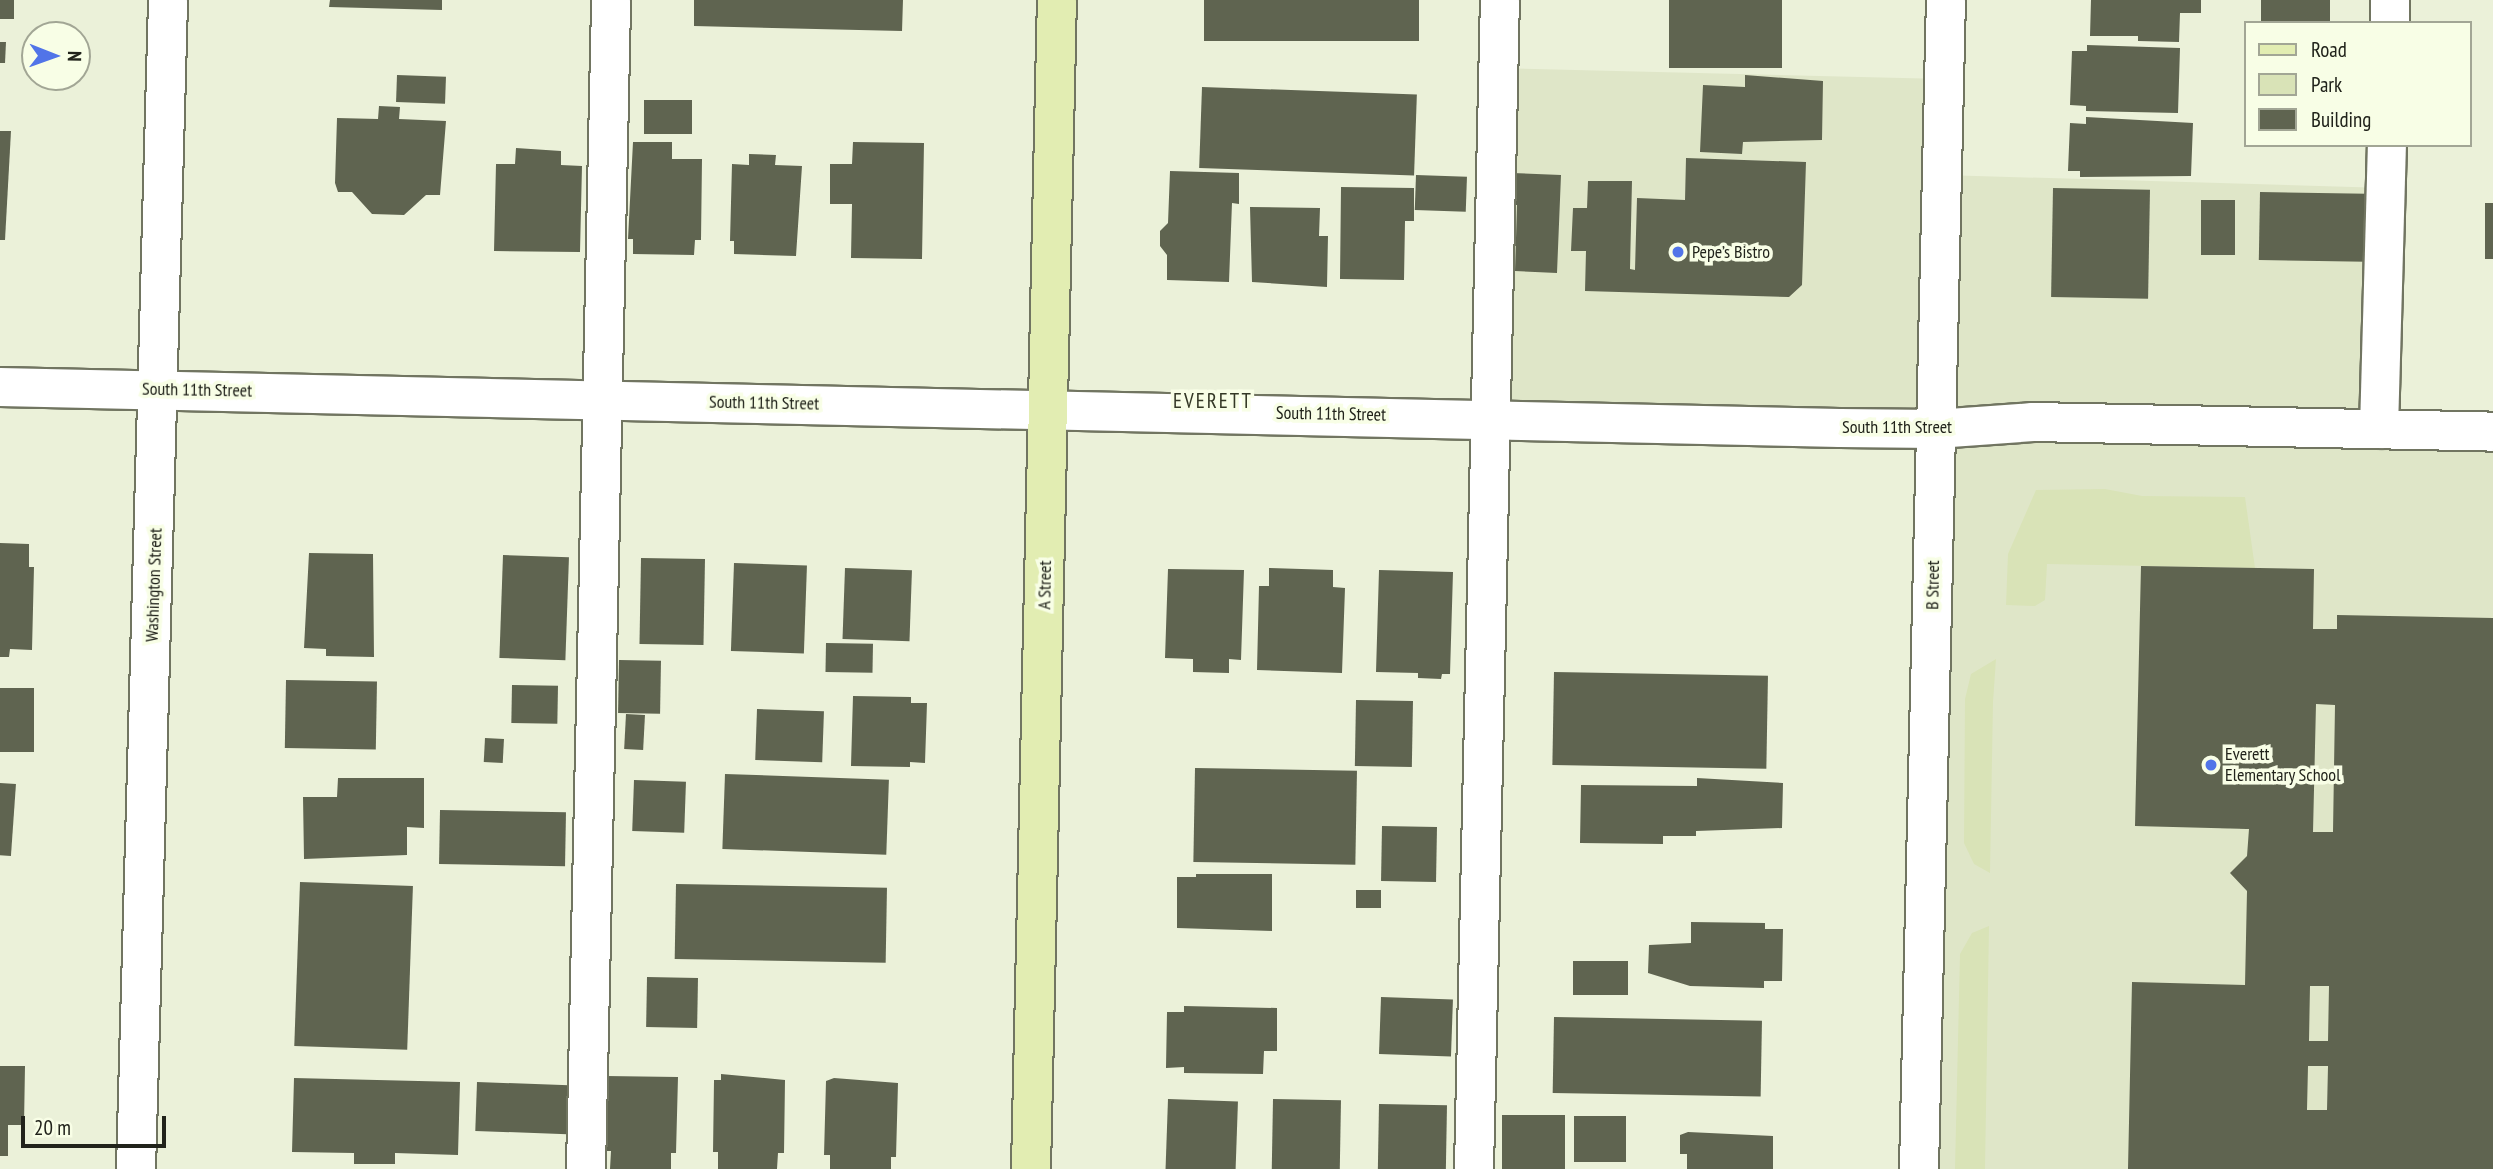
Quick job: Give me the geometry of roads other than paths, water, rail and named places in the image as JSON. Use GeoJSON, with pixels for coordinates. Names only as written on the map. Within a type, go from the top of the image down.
{"type":"FeatureCollection","features":[{"type":"Feature","properties":{"kind":"main road","name":"A Street"},"geometry":{"type":"LineString","coordinates":[[1031,1169],[1057,0]]}},
{"type":"Feature","properties":{"kind":"street","name":"Washington Street"},"geometry":{"type":"LineString","coordinates":[[136,1169],[168,0]]}},
{"type":"Feature","properties":{"kind":"street"},"geometry":{"type":"LineString","coordinates":[[586,1169],[611,0]]}},
{"type":"Feature","properties":{"kind":"street"},"geometry":{"type":"LineString","coordinates":[[1474,1169],[1500,0]]}},
{"type":"Feature","properties":{"kind":"street","name":"B Street"},"geometry":{"type":"LineString","coordinates":[[1919,1169],[1946,0]]}},
{"type":"Feature","properties":{"kind":"street"},"geometry":{"type":"LineString","coordinates":[[2389,21],[2390,0]]}},
{"type":"Feature","properties":{"kind":"street"},"geometry":{"type":"LineString","coordinates":[[2379,429],[2387,147]]}},
{"type":"Feature","properties":{"kind":"street","name":"South 11th Street"},"geometry":{"type":"LineString","coordinates":[[0,387],[1492,417],[1936,429],[2033,422],[2493,432]]}},
{"type":"Feature","properties":{"kind":"place","name":"Pepe’s Bistro"},"geometry":{"type":"Point","coordinates":[1678,252]}},
{"type":"Feature","properties":{"kind":"place","name":"Everett Elementary School"},"geometry":{"type":"Point","coordinates":[2211,765]}},
{"type":"Feature","properties":{"kind":"district","name":"EVERETT"},"geometry":{"type":"Point","coordinates":[1213,401]}}]}
